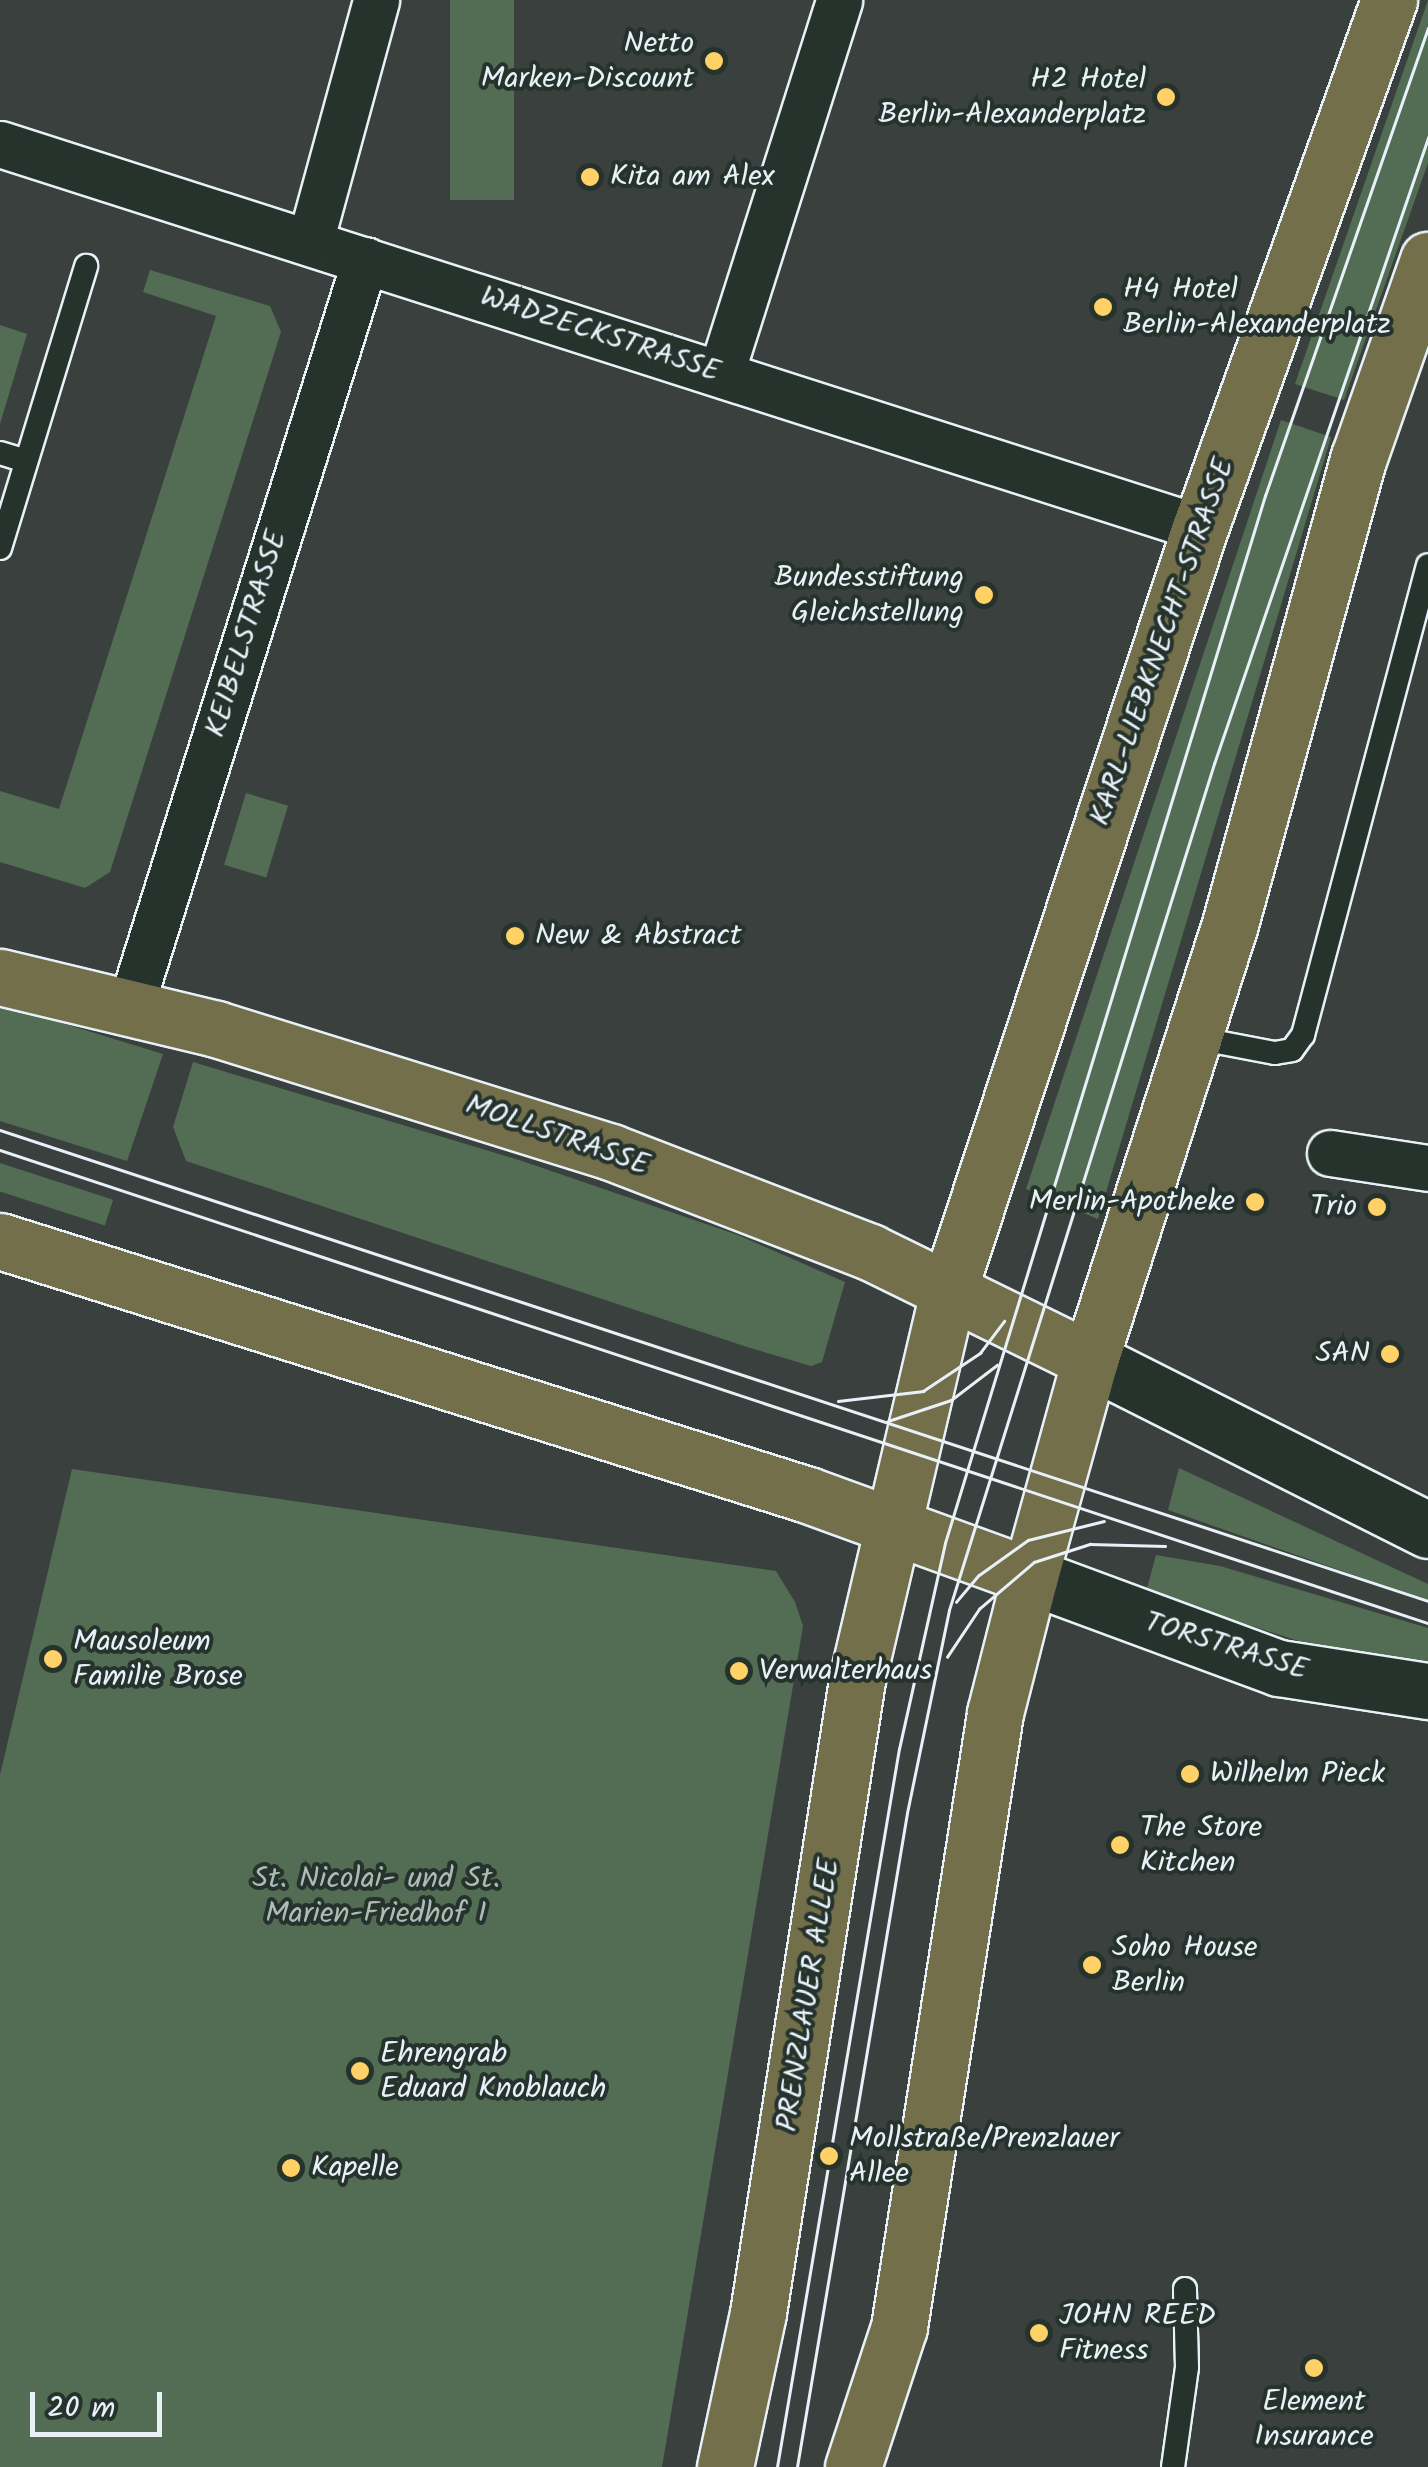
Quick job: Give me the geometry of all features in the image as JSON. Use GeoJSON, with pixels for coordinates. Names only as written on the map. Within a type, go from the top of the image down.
{"type":"FeatureCollection","features":[{"type":"Feature","properties":{"kind":"main road","name":"KARL-LIEBKNECHT-STRASSE"},"geometry":{"type":"LineString","coordinates":[[889,1522],[949,1289],[1200,528],[1389,0]]}},
{"type":"Feature","properties":{"kind":"main road"},"geometry":{"type":"LineString","coordinates":[[853,2467],[899,2327],[995,1713],[1030,1576],[1090,1360],[1196,1038],[1359,457],[1428,260]]}},
{"type":"Feature","properties":{"kind":"main road","name":"MOLLSTRASSE"},"geometry":{"type":"LineString","coordinates":[[0,977],[130,1008],[610,1152],[856,1246],[1090,1360]]}},
{"type":"Feature","properties":{"kind":"main road"},"geometry":{"type":"LineString","coordinates":[[0,1241],[889,1522],[1030,1576]]}},
{"type":"Feature","properties":{"kind":"main road"},"geometry":{"type":"LineString","coordinates":[[1090,1360],[1428,1530]]}},
{"type":"Feature","properties":{"kind":"main road","name":"PRENZLAUER ALLEE"},"geometry":{"type":"LineString","coordinates":[[725,2467],[758,2313],[857,1680],[889,1522]]}},
{"type":"Feature","properties":{"kind":"main road","name":"TORSTRASSE"},"geometry":{"type":"LineString","coordinates":[[1030,1576],[1252,1660],[1428,1691]]}},
{"type":"Feature","properties":{"kind":"street"},"geometry":{"type":"LineString","coordinates":[[310,242],[376,0]]}},
{"type":"Feature","properties":{"kind":"street"},"geometry":{"type":"LineString","coordinates":[[721,373],[839,0]]}},
{"type":"Feature","properties":{"kind":"street","name":"WADZECKSTRASSE"},"geometry":{"type":"LineString","coordinates":[[0,144],[1200,528]]}},
{"type":"Feature","properties":{"kind":"street","name":"KEIBELSTRASSE"},"geometry":{"type":"LineString","coordinates":[[130,1008],[365,260]]}},
{"type":"Feature","properties":{"kind":"street"},"geometry":{"type":"LineString","coordinates":[[1330,1154],[1428,1168]]}},
{"type":"Feature","properties":{"kind":"lane"},"geometry":{"type":"LineString","coordinates":[[0,548],[86,266]]}},
{"type":"Feature","properties":{"kind":"lane"},"geometry":{"type":"LineString","coordinates":[[0,453],[26,461]]}},
{"type":"Feature","properties":{"kind":"lane"},"geometry":{"type":"LineString","coordinates":[[1196,1038],[1276,1053],[1292,1050],[1303,1035],[1428,565]]}},
{"type":"Feature","properties":{"kind":"lane"},"geometry":{"type":"LineString","coordinates":[[1173,2467],[1187,2367],[1185,2290]]}},
{"type":"Feature","properties":{"kind":"green space"},"geometry":{"type":"Polygon","coordinates":[[[450,0],[514,0],[514,200],[450,200],[450,0]]]}},
{"type":"Feature","properties":{"kind":"green space"},"geometry":{"type":"Polygon","coordinates":[[[1428,0],[1428,163],[1344,400],[1295,384],[1428,0]]]}},
{"type":"Feature","properties":{"kind":"green space"},"geometry":{"type":"Polygon","coordinates":[[[150,270],[270,306],[281,332],[110,872],[85,888],[0,862],[0,791],[59,809],[216,316],[143,292],[150,270]]]}},
{"type":"Feature","properties":{"kind":"green space"},"geometry":{"type":"Polygon","coordinates":[[[0,325],[27,334],[0,424],[0,325]]]}},
{"type":"Feature","properties":{"kind":"green space"},"geometry":{"type":"Polygon","coordinates":[[[1281,420],[1331,437],[1098,1219],[1026,1189],[1281,420]]]}},
{"type":"Feature","properties":{"kind":"green space"},"geometry":{"type":"Polygon","coordinates":[[[246,793],[288,806],[266,878],[224,865],[246,793]]]}},
{"type":"Feature","properties":{"kind":"green space"},"geometry":{"type":"Polygon","coordinates":[[[0,1004],[163,1054],[127,1161],[0,1121],[0,1004]]]}},
{"type":"Feature","properties":{"kind":"green space"},"geometry":{"type":"Polygon","coordinates":[[[193,1062],[519,1160],[738,1235],[845,1282],[822,1362],[811,1366],[747,1347],[186,1161],[173,1127],[193,1062]]]}},
{"type":"Feature","properties":{"kind":"green space"},"geometry":{"type":"Polygon","coordinates":[[[0,1163],[113,1200],[105,1225],[0,1191],[0,1163]]]}},
{"type":"Feature","properties":{"kind":"green space"},"geometry":{"type":"Polygon","coordinates":[[[1179,1468],[1428,1584],[1428,1601],[1168,1510],[1179,1468]]]}},
{"type":"Feature","properties":{"kind":"green space","name":"St. Nicolai- und St. Marien-Friedhof I"},"geometry":{"type":"Polygon","coordinates":[[[72,1469],[776,1571],[795,1602],[803,1626],[662,2467],[0,2467],[0,1775],[72,1469]]]}},
{"type":"Feature","properties":{"kind":"green space"},"geometry":{"type":"Polygon","coordinates":[[[1156,1555],[1220,1566],[1428,1628],[1428,1670],[1336,1653],[1146,1592],[1156,1555]]]}},
{"type":"Feature","properties":{"kind":"tram line"},"geometry":{"type":"LineString","coordinates":[[777,2467],[899,1749],[945,1543],[1265,496],[1428,29]]}},
{"type":"Feature","properties":{"kind":"tram line"},"geometry":{"type":"LineString","coordinates":[[797,2467],[907,1813],[949,1610],[1214,764],[1428,138]]}},
{"type":"Feature","properties":{"kind":"tram line"},"geometry":{"type":"LineString","coordinates":[[0,1130],[1428,1601]]}},
{"type":"Feature","properties":{"kind":"tram line"},"geometry":{"type":"LineString","coordinates":[[0,1150],[1428,1623]]}},
{"type":"Feature","properties":{"kind":"tram line"},"geometry":{"type":"LineString","coordinates":[[838,1401],[923,1391],[980,1353],[1004,1321]]}},
{"type":"Feature","properties":{"kind":"tram line"},"geometry":{"type":"LineString","coordinates":[[888,1421],[951,1400],[997,1365]]}},
{"type":"Feature","properties":{"kind":"tram line"},"geometry":{"type":"LineString","coordinates":[[956,1602],[979,1575],[1028,1540],[1104,1521]]}},
{"type":"Feature","properties":{"kind":"tram line"},"geometry":{"type":"LineString","coordinates":[[947,1657],[979,1609],[1034,1562],[1090,1544],[1165,1546]]}},
{"type":"Feature","properties":{"kind":"place","name":"Netto Marken-Discount"},"geometry":{"type":"Point","coordinates":[714,61]}},
{"type":"Feature","properties":{"kind":"place","name":"H2 Hotel Berlin-Alexanderplatz"},"geometry":{"type":"Point","coordinates":[1166,97]}},
{"type":"Feature","properties":{"kind":"place","name":"Kita am Alex"},"geometry":{"type":"Point","coordinates":[590,177]}},
{"type":"Feature","properties":{"kind":"place","name":"H4 Hotel Berlin-Alexanderplatz"},"geometry":{"type":"Point","coordinates":[1103,307]}},
{"type":"Feature","properties":{"kind":"place","name":"Bundesstiftung Gleichstellung"},"geometry":{"type":"Point","coordinates":[984,595]}},
{"type":"Feature","properties":{"kind":"place","name":"New & Abstract"},"geometry":{"type":"Point","coordinates":[515,936]}},
{"type":"Feature","properties":{"kind":"place","name":"Merlin-Apotheke"},"geometry":{"type":"Point","coordinates":[1255,1202]}},
{"type":"Feature","properties":{"kind":"place","name":"Trio"},"geometry":{"type":"Point","coordinates":[1377,1207]}},
{"type":"Feature","properties":{"kind":"place","name":"SAN"},"geometry":{"type":"Point","coordinates":[1390,1354]}},
{"type":"Feature","properties":{"kind":"place","name":"Mausoleum Familie Brose"},"geometry":{"type":"Point","coordinates":[53,1659]}},
{"type":"Feature","properties":{"kind":"place","name":"Verwalterhaus"},"geometry":{"type":"Point","coordinates":[739,1671]}},
{"type":"Feature","properties":{"kind":"place","name":"Wilhelm Pieck"},"geometry":{"type":"Point","coordinates":[1190,1774]}},
{"type":"Feature","properties":{"kind":"place","name":"The Store Kitchen"},"geometry":{"type":"Point","coordinates":[1120,1845]}},
{"type":"Feature","properties":{"kind":"place","name":"Soho House Berlin"},"geometry":{"type":"Point","coordinates":[1092,1965]}},
{"type":"Feature","properties":{"kind":"place","name":"Ehrengrab Eduard Knoblauch"},"geometry":{"type":"Point","coordinates":[360,2071]}},
{"type":"Feature","properties":{"kind":"place","name":"Mollstraße/Prenzlauer Allee"},"geometry":{"type":"Point","coordinates":[829,2156]}},
{"type":"Feature","properties":{"kind":"place","name":"Kapelle"},"geometry":{"type":"Point","coordinates":[291,2168]}},
{"type":"Feature","properties":{"kind":"place","name":"JOHN REED Fitness"},"geometry":{"type":"Point","coordinates":[1039,2333]}},
{"type":"Feature","properties":{"kind":"place","name":"Element Insurance"},"geometry":{"type":"Point","coordinates":[1314,2368]}}]}
